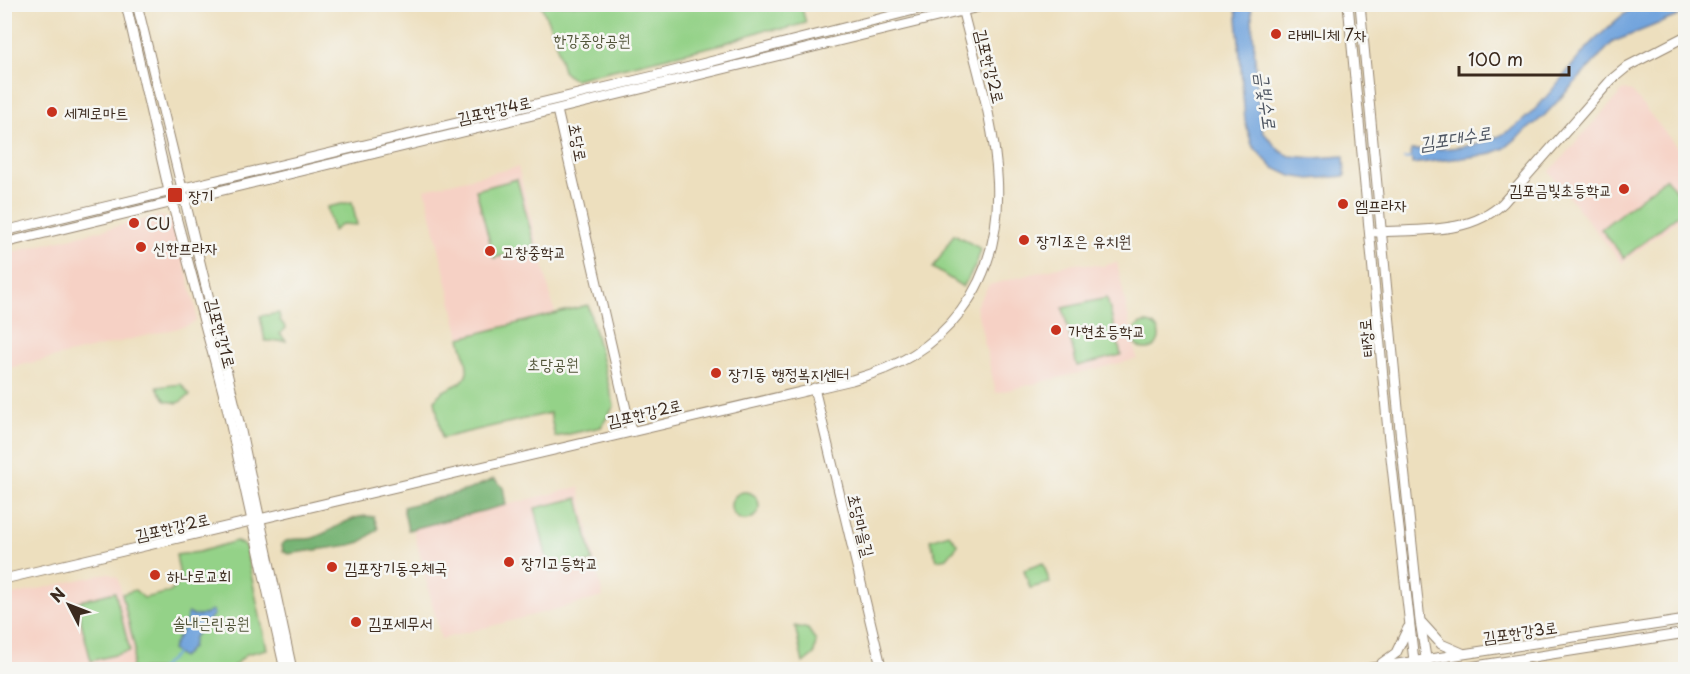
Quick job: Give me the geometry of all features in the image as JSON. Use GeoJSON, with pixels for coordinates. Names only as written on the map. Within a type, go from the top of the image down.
{"type":"FeatureCollection","features":[{"type":"Feature","properties":{"kind":"street","name":"김포한강1로"},"geometry":{"type":"LineString","coordinates":[[126,4],[169,191],[226,404],[292,669]]}},
{"type":"Feature","properties":{"kind":"street","name":"김포한강1로"},"geometry":{"type":"LineString","coordinates":[[137,4],[239,422],[255,522],[285,669]]}},
{"type":"Feature","properties":{"kind":"street","name":"김포한강4로"},"geometry":{"type":"LineString","coordinates":[[4,231],[654,76],[938,4]]}},
{"type":"Feature","properties":{"kind":"street","name":"김포한강4로"},"geometry":{"type":"LineString","coordinates":[[4,243],[557,110],[962,8],[991,4]]}},
{"type":"Feature","properties":{"kind":"street","name":"태장로"},"geometry":{"type":"LineString","coordinates":[[1348,4],[1409,625],[1415,665]]}},
{"type":"Feature","properties":{"kind":"street"},"geometry":{"type":"LineString","coordinates":[[1360,4],[1420,621],[1428,669]]}},
{"type":"Feature","properties":{"kind":"street","name":"김포한강2로"},"geometry":{"type":"LineString","coordinates":[[4,579],[255,522],[880,372],[910,358],[930,345],[951,325],[970,298],[988,264],[998,223],[998,170],[987,110],[962,8]]}},
{"type":"Feature","properties":{"kind":"street"},"geometry":{"type":"LineString","coordinates":[[1370,232],[1465,225],[1487,217],[1503,203],[1611,80],[1628,66],[1686,36]]}},
{"type":"Feature","properties":{"kind":"street","name":"초당로"},"geometry":{"type":"LineString","coordinates":[[557,110],[630,431]]}},
{"type":"Feature","properties":{"kind":"street","name":"초당마을길"},"geometry":{"type":"LineString","coordinates":[[814,387],[882,669]]}},
{"type":"Feature","properties":{"kind":"street","name":"김포한강3로"},"geometry":{"type":"LineString","coordinates":[[1358,669],[1415,665],[1427,659],[1686,620]]}},
{"type":"Feature","properties":{"kind":"street"},"geometry":{"type":"LineString","coordinates":[[1420,621],[1441,644],[1465,654]]}},
{"type":"Feature","properties":{"kind":"street"},"geometry":{"type":"LineString","coordinates":[[1376,666],[1396,654],[1409,625]]}},
{"type":"Feature","properties":{"kind":"street","name":"김포한강3로"},"geometry":{"type":"LineString","coordinates":[[1450,669],[1686,633]]}},
{"type":"Feature","properties":{"kind":"shaded area","name":"김포금빛초등학교"},"geometry":{"type":"Polygon","coordinates":[[[1623,90],[1632,92],[1685,157],[1685,215],[1622,263],[1549,172],[1623,90]]]}},
{"type":"Feature","properties":{"kind":"shaded area","name":"고창중학교"},"geometry":{"type":"Polygon","coordinates":[[[518,167],[555,313],[460,338],[425,189],[518,167]]]}},
{"type":"Feature","properties":{"kind":"shaded area"},"geometry":{"type":"Polygon","coordinates":[[[159,216],[169,218],[174,224],[196,309],[196,321],[187,326],[5,369],[4,254],[159,216]]]}},
{"type":"Feature","properties":{"kind":"shaded area","name":"가현초등학교"},"geometry":{"type":"Polygon","coordinates":[[[1117,262],[1137,359],[996,393],[976,306],[989,285],[1074,263],[1103,266],[1117,262]]]}},
{"type":"Feature","properties":{"kind":"shaded area","name":"장기고등학교"},"geometry":{"type":"Polygon","coordinates":[[[579,487],[603,597],[441,639],[413,528],[579,487]]]}},
{"type":"Feature","properties":{"kind":"shaded area"},"geometry":{"type":"Polygon","coordinates":[[[108,573],[118,578],[135,649],[131,670],[5,669],[4,597],[108,573]]]}},
{"type":"Feature","properties":{"kind":"green space","name":"한강중앙공원"},"geometry":{"type":"Polygon","coordinates":[[[541,5],[801,5],[806,23],[785,29],[764,30],[722,44],[575,79],[563,71],[554,35],[541,5]]]}},
{"type":"Feature","properties":{"kind":"green space"},"geometry":{"type":"Polygon","coordinates":[[[1666,178],[1685,202],[1685,209],[1624,258],[1601,229],[1666,178]]]}},
{"type":"Feature","properties":{"kind":"green space"},"geometry":{"type":"Polygon","coordinates":[[[517,179],[535,247],[494,258],[476,190],[517,179]]]}},
{"type":"Feature","properties":{"kind":"green space"},"geometry":{"type":"Polygon","coordinates":[[[352,202],[357,225],[342,224],[333,231],[327,207],[352,202]]]}},
{"type":"Feature","properties":{"kind":"green space"},"geometry":{"type":"Polygon","coordinates":[[[954,234],[981,249],[976,265],[963,287],[933,268],[954,234]]]}},
{"type":"Feature","properties":{"kind":"green space"},"geometry":{"type":"Polygon","coordinates":[[[1107,298],[1121,355],[1077,366],[1063,308],[1107,298]]]}},
{"type":"Feature","properties":{"kind":"green space","name":"초당공원"},"geometry":{"type":"Polygon","coordinates":[[[588,305],[614,406],[601,427],[555,437],[550,413],[442,438],[435,400],[438,395],[465,377],[467,363],[460,338],[588,305]]]}},
{"type":"Feature","properties":{"kind":"green space"},"geometry":{"type":"Polygon","coordinates":[[[279,313],[280,320],[286,328],[280,334],[286,341],[265,341],[260,316],[279,313]]]}},
{"type":"Feature","properties":{"kind":"green space"},"geometry":{"type":"Polygon","coordinates":[[[1146,323],[1155,327],[1159,336],[1155,345],[1146,349],[1137,345],[1133,336],[1137,327],[1146,323]]]}},
{"type":"Feature","properties":{"kind":"green space"},"geometry":{"type":"Polygon","coordinates":[[[181,384],[190,395],[178,403],[166,401],[157,387],[181,384]]]}},
{"type":"Feature","properties":{"kind":"green space"},"geometry":{"type":"Polygon","coordinates":[[[494,479],[503,487],[506,505],[408,530],[403,507],[468,490],[494,479]]]}},
{"type":"Feature","properties":{"kind":"green space"},"geometry":{"type":"Polygon","coordinates":[[[745,492],[755,496],[759,506],[755,516],[745,520],[735,516],[731,506],[735,496],[745,492]]]}},
{"type":"Feature","properties":{"kind":"green space"},"geometry":{"type":"Polygon","coordinates":[[[578,498],[593,562],[550,572],[535,508],[578,498]]]}},
{"type":"Feature","properties":{"kind":"green space"},"geometry":{"type":"Polygon","coordinates":[[[374,517],[378,529],[361,542],[288,554],[283,551],[282,544],[292,539],[313,538],[351,519],[374,517]]]}},
{"type":"Feature","properties":{"kind":"green space"},"geometry":{"type":"Polygon","coordinates":[[[949,534],[958,545],[947,558],[937,560],[930,540],[949,534]]]}},
{"type":"Feature","properties":{"kind":"green space","name":"솔내근린공원"},"geometry":{"type":"Polygon","coordinates":[[[236,541],[245,546],[267,649],[247,654],[230,669],[131,669],[135,649],[122,594],[135,590],[144,598],[170,592],[181,582],[176,555],[199,552],[236,541]]]}},
{"type":"Feature","properties":{"kind":"green space"},"geometry":{"type":"Polygon","coordinates":[[[1043,563],[1050,583],[1030,588],[1024,570],[1043,563]]]}},
{"type":"Feature","properties":{"kind":"green space"},"geometry":{"type":"Polygon","coordinates":[[[115,592],[130,651],[91,661],[76,602],[115,592]]]}},
{"type":"Feature","properties":{"kind":"green space"},"geometry":{"type":"Polygon","coordinates":[[[795,626],[808,629],[816,641],[814,654],[803,663],[795,626]]]}},
{"type":"Feature","properties":{"kind":"water"},"geometry":{"type":"Polygon","coordinates":[[[1236,5],[1251,5],[1259,111],[1263,132],[1280,151],[1290,156],[1314,158],[1344,156],[1345,176],[1310,179],[1291,176],[1272,167],[1252,145],[1245,121],[1236,5]]]}},
{"type":"Feature","properties":{"kind":"water"},"geometry":{"type":"Polygon","coordinates":[[[1640,5],[1685,5],[1685,13],[1613,42],[1544,116],[1505,148],[1487,155],[1412,164],[1411,150],[1471,145],[1490,140],[1521,122],[1548,96],[1596,39],[1622,15],[1640,5]]]}},
{"type":"Feature","properties":{"kind":"water"},"geometry":{"type":"Polygon","coordinates":[[[212,610],[214,614],[194,637],[192,647],[182,658],[172,650],[188,613],[200,616],[212,610]]]}},
{"type":"Feature","properties":{"kind":"waterway","name":"김포대수로"},"geometry":{"type":"LineString","coordinates":[[1404,159],[1414,158]]}},
{"type":"Feature","properties":{"kind":"waterway"},"geometry":{"type":"LineString","coordinates":[[159,670],[177,653]]}},
{"type":"Feature","properties":{"kind":"place","name":"라베니체 7차"},"geometry":{"type":"Point","coordinates":[1276,34]}},
{"type":"Feature","properties":{"kind":"place","name":"세계로마트"},"geometry":{"type":"Point","coordinates":[52,112]}},
{"type":"Feature","properties":{"kind":"place","name":"김포금빛초등학교"},"geometry":{"type":"Point","coordinates":[1624,189]}},
{"type":"Feature","properties":{"kind":"place","name":"장기"},"geometry":{"type":"Point","coordinates":[175,195]}},
{"type":"Feature","properties":{"kind":"place","name":"엠프라자"},"geometry":{"type":"Point","coordinates":[1343,204]}},
{"type":"Feature","properties":{"kind":"place","name":"CU"},"geometry":{"type":"Point","coordinates":[134,223]}},
{"type":"Feature","properties":{"kind":"place","name":"장기조은 유치원"},"geometry":{"type":"Point","coordinates":[1024,240]}},
{"type":"Feature","properties":{"kind":"place","name":"신한프라자"},"geometry":{"type":"Point","coordinates":[141,247]}},
{"type":"Feature","properties":{"kind":"place","name":"고창중학교"},"geometry":{"type":"Point","coordinates":[490,251]}},
{"type":"Feature","properties":{"kind":"place","name":"가현초등학교"},"geometry":{"type":"Point","coordinates":[1056,330]}},
{"type":"Feature","properties":{"kind":"place","name":"장기동 행정복지센터"},"geometry":{"type":"Point","coordinates":[716,373]}},
{"type":"Feature","properties":{"kind":"place","name":"장기고등학교"},"geometry":{"type":"Point","coordinates":[509,562]}},
{"type":"Feature","properties":{"kind":"place","name":"김포장기동우체국"},"geometry":{"type":"Point","coordinates":[332,567]}},
{"type":"Feature","properties":{"kind":"place","name":"하나로교회"},"geometry":{"type":"Point","coordinates":[155,575]}},
{"type":"Feature","properties":{"kind":"place","name":"김포세무서"},"geometry":{"type":"Point","coordinates":[356,622]}},
{"type":"Feature","properties":{"kind":"water label","name":"금빛수로"},"geometry":{"type":"Point","coordinates":[1267,100]}}]}
